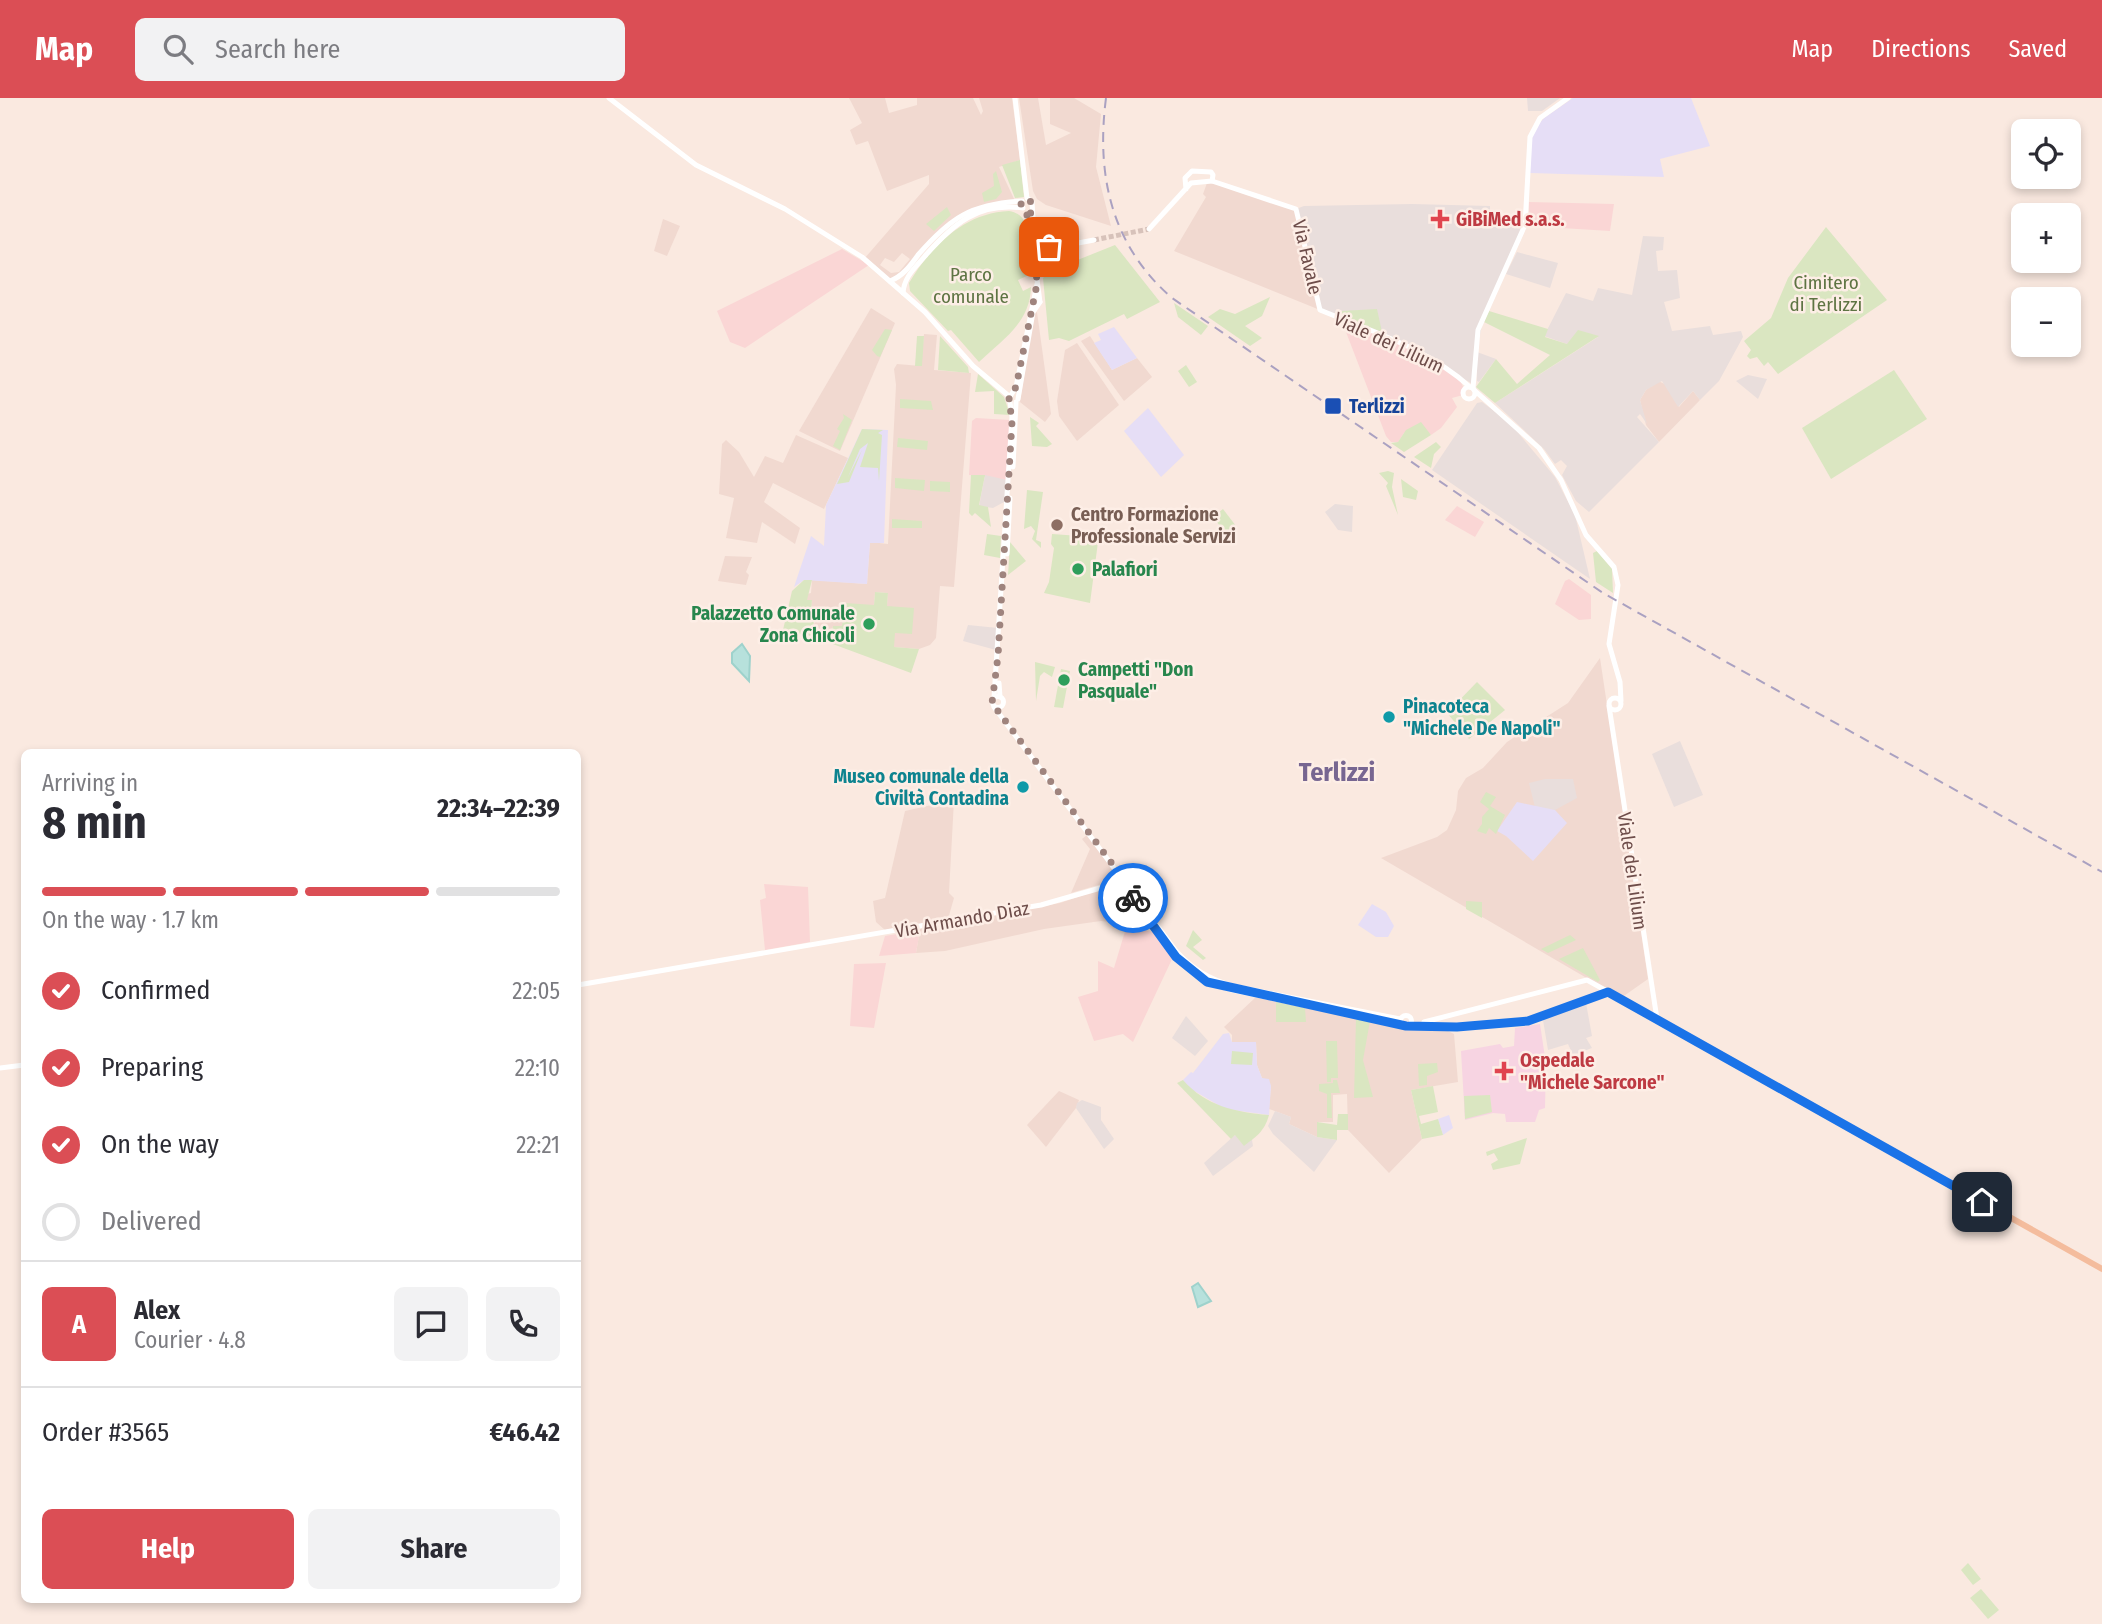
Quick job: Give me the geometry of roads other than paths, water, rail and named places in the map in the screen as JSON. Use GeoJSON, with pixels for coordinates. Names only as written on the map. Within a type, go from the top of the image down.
{"type":"FeatureCollection","features":[{"type":"Feature","properties":{"kind":"main road"},"geometry":{"type":"LineString","coordinates":[[609,98],[696,165],[785,209],[862,257],[903,293],[974,366],[1013,399]]}},
{"type":"Feature","properties":{"kind":"main road"},"geometry":{"type":"LineString","coordinates":[[1015,98],[1025,205],[1039,249],[1035,263],[1040,302],[1033,312],[1013,399],[997,697],[998,707],[1006,724],[1125,881],[1173,954],[1205,981],[1232,990],[1435,1027],[1541,1019],[1608,992]]}},
{"type":"Feature","properties":{"kind":"main road"},"geometry":{"type":"LineString","coordinates":[[1484,398],[1474,398],[1470,388],[1478,330],[1525,225],[1530,137],[1540,118],[1568,98]]}},
{"type":"Feature","properties":{"kind":"main road"},"geometry":{"type":"LineString","coordinates":[[1149,229],[1195,181],[1212,181],[1211,172],[1192,171],[1185,178],[1186,189]]}},
{"type":"Feature","properties":{"kind":"main road","name":"Via Favale"},"geometry":{"type":"LineString","coordinates":[[1212,181],[1296,209],[1320,310]]}},
{"type":"Feature","properties":{"kind":"main road"},"geometry":{"type":"LineString","coordinates":[[890,281],[904,273],[949,221],[983,206],[1025,205]]}},
{"type":"Feature","properties":{"kind":"main road"},"geometry":{"type":"LineString","coordinates":[[903,293],[907,278],[953,225],[992,209],[1025,205]]}},
{"type":"Feature","properties":{"kind":"main road"},"geometry":{"type":"LineString","coordinates":[[1039,249],[1094,240]]}},
{"type":"Feature","properties":{"kind":"main road"},"geometry":{"type":"LineString","coordinates":[[1013,399],[1037,284]]}},
{"type":"Feature","properties":{"kind":"main road"},"geometry":{"type":"LineString","coordinates":[[1031,303],[1040,302]]}},
{"type":"Feature","properties":{"kind":"main road","name":"Viale dei Lilium"},"geometry":{"type":"LineString","coordinates":[[1320,310],[1383,335],[1458,376],[1516,424],[1546,457],[1573,503],[1586,536],[1613,564],[1618,588],[1609,647],[1621,684],[1618,699],[1621,707],[1616,710],[1612,723]]}},
{"type":"Feature","properties":{"kind":"main road","name":"Viale dei Lilium"},"geometry":{"type":"LineString","coordinates":[[1470,388],[1465,398],[1474,398]]}},
{"type":"Feature","properties":{"kind":"main road"},"geometry":{"type":"LineString","coordinates":[[997,697],[1003,702],[998,707]]}},
{"type":"Feature","properties":{"kind":"main road","name":"Viale dei Lilium"},"geometry":{"type":"LineString","coordinates":[[1618,699],[1609,701],[1609,706],[1657,1019]]}},
{"type":"Feature","properties":{"kind":"main road"},"geometry":{"type":"LineString","coordinates":[[1609,706],[1616,710]]}},
{"type":"Feature","properties":{"kind":"main road","name":"Via Armando Diaz"},"geometry":{"type":"LineString","coordinates":[[581,984],[1041,905],[1125,881]]}},
{"type":"Feature","properties":{"kind":"main road"},"geometry":{"type":"LineString","coordinates":[[1424,1022],[1587,980],[2102,1269]]}},
{"type":"Feature","properties":{"kind":"main road"},"geometry":{"type":"LineString","coordinates":[[1595,996],[1597,986]]}},
{"type":"Feature","properties":{"kind":"main road"},"geometry":{"type":"LineString","coordinates":[[1404,1023],[1405,1015],[1435,1027]]}},
{"type":"Feature","properties":{"kind":"main road"},"geometry":{"type":"LineString","coordinates":[[1404,1023],[1411,1017]]}},
{"type":"Feature","properties":{"kind":"main road"},"geometry":{"type":"LineString","coordinates":[[0,1068],[21,1065]]}},
{"type":"Feature","properties":{"kind":"water"},"geometry":{"type":"Polygon","coordinates":[[[742,644],[750,656],[749,681],[732,663],[732,653],[742,644]]]}},
{"type":"Feature","properties":{"kind":"water"},"geometry":{"type":"Polygon","coordinates":[[[1198,1283],[1211,1301],[1198,1307],[1192,1287],[1198,1283]]]}},
{"type":"Feature","properties":{"kind":"tunnel"},"geometry":{"type":"LineString","coordinates":[[1094,240],[1149,229]]}},
{"type":"Feature","properties":{"kind":"railway"},"geometry":{"type":"LineString","coordinates":[[1106,98],[1104,154],[1112,207],[1135,255],[1151,277],[1172,298],[1603,593],[2102,872]]}},
{"type":"Feature","properties":{"kind":"place","name":"GiBiMed s.a.s."},"geometry":{"type":"Point","coordinates":[1440,219]}},
{"type":"Feature","properties":{"kind":"place","name":"Terlizzi"},"geometry":{"type":"Point","coordinates":[1333,406]}},
{"type":"Feature","properties":{"kind":"place","name":"Centro Formazione Professionale Servizi"},"geometry":{"type":"Point","coordinates":[1057,525]}},
{"type":"Feature","properties":{"kind":"place","name":"Palafiori"},"geometry":{"type":"Point","coordinates":[1078,569]}},
{"type":"Feature","properties":{"kind":"place","name":"Palazzetto Comunale Zona Chicoli"},"geometry":{"type":"Point","coordinates":[869,624]}},
{"type":"Feature","properties":{"kind":"place","name":"Campetti \"Don Pasquale\""},"geometry":{"type":"Point","coordinates":[1064,680]}},
{"type":"Feature","properties":{"kind":"place","name":"Pinacoteca \"Michele De Napoli\""},"geometry":{"type":"Point","coordinates":[1389,717]}},
{"type":"Feature","properties":{"kind":"place","name":"Museo comunale della Civiltà Contadina"},"geometry":{"type":"Point","coordinates":[1023,787]}},
{"type":"Feature","properties":{"kind":"place","name":"Ospedale \"Michele Sarcone\""},"geometry":{"type":"Point","coordinates":[1504,1071]}},
{"type":"Feature","properties":{"kind":"district","name":"Terlizzi"},"geometry":{"type":"Point","coordinates":[1337,772]}},
{"type":"Feature","properties":{"kind":"park label","name":"Parco comunale"},"geometry":{"type":"Point","coordinates":[971,285]}},
{"type":"Feature","properties":{"kind":"park label","name":"Cimitero di Terlizzi"},"geometry":{"type":"Point","coordinates":[1826,293]}}]}
